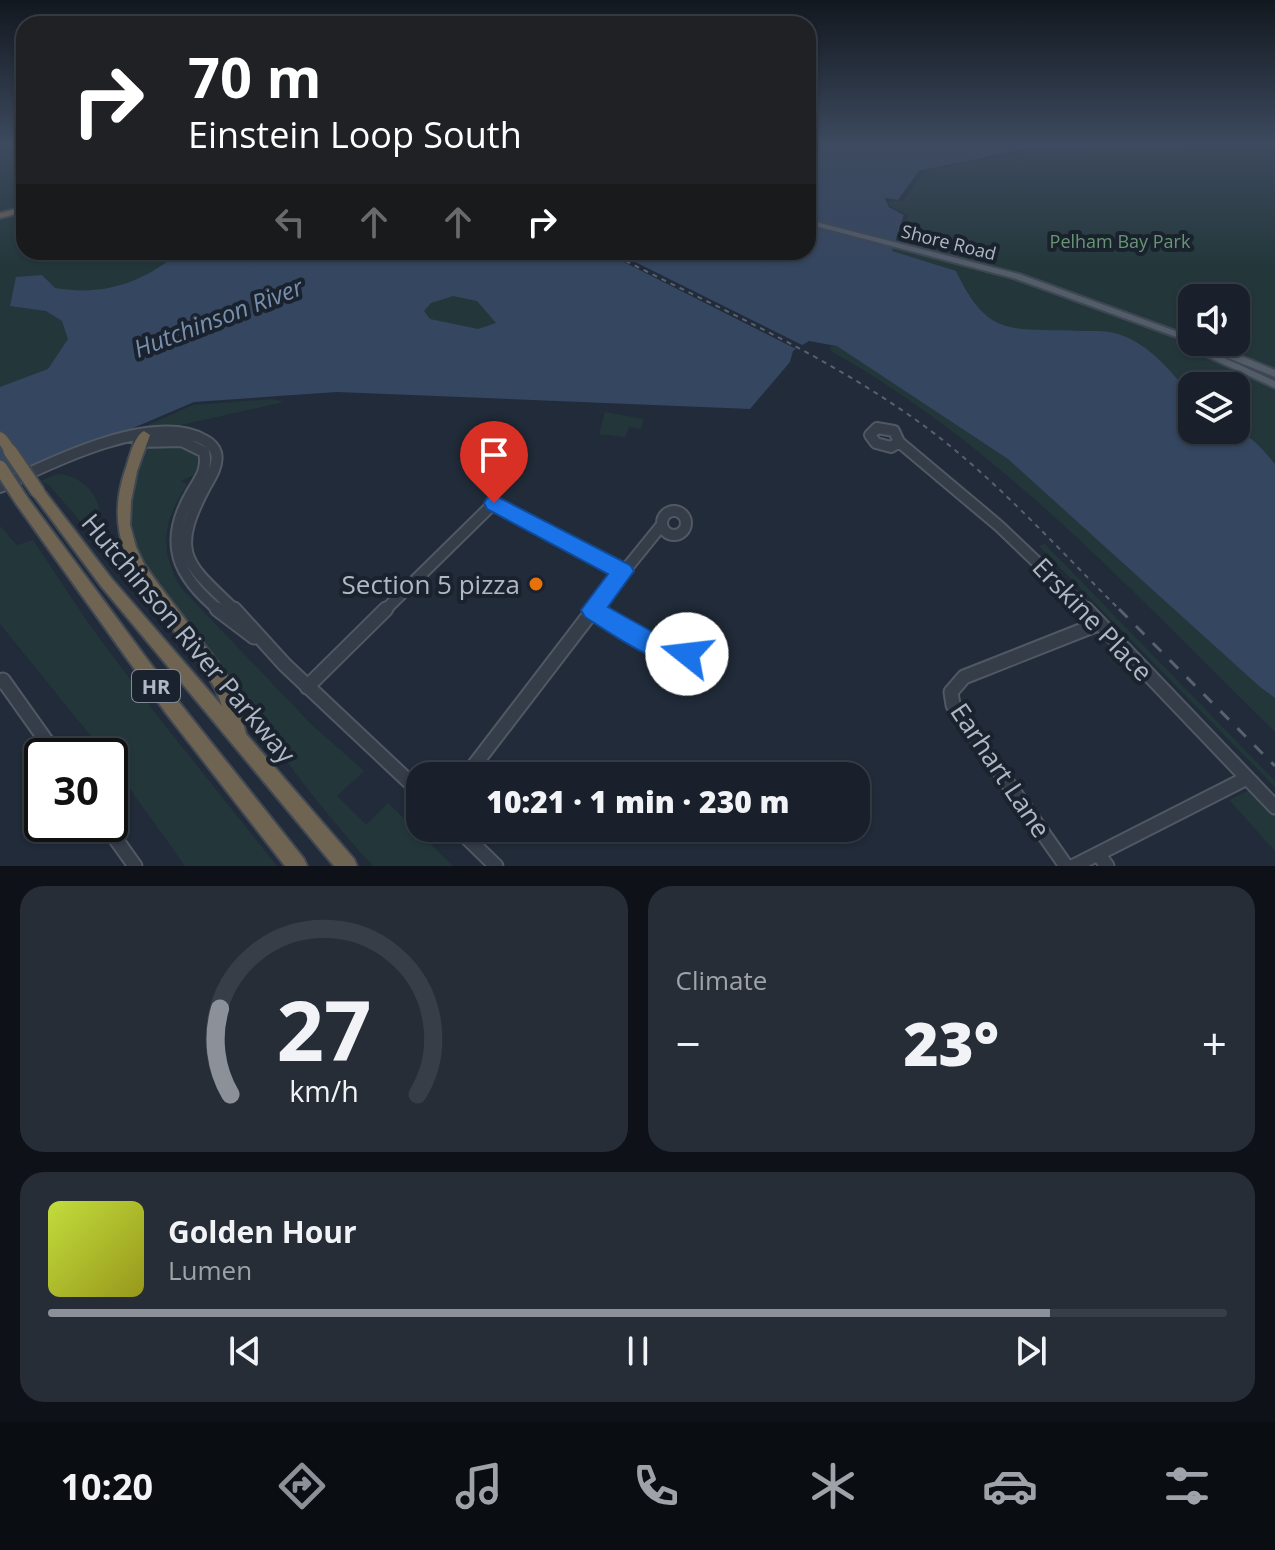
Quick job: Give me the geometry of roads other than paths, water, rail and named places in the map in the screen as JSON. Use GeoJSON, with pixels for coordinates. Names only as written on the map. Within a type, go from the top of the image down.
{"type":"FeatureCollection","features":[{"type":"Feature","properties":{"kind":"highway","name":"Hutchinson River Parkway"},"geometry":{"type":"LineString","coordinates":[[0,436],[106,582],[347,866]]}},
{"type":"Feature","properties":{"kind":"highway"},"geometry":{"type":"LineString","coordinates":[[143,438],[123,495],[122,520],[126,543],[140,570],[222,683],[241,743]]}},
{"type":"Feature","properties":{"kind":"highway","name":"Hutchinson River Parkway"},"geometry":{"type":"LineString","coordinates":[[0,467],[163,695],[297,866]]}},
{"type":"Feature","properties":{"kind":"main road","name":"Shore Road"},"geometry":{"type":"LineString","coordinates":[[816,224],[1016,276],[1178,334]]}},
{"type":"Feature","properties":{"kind":"main road","name":"Shore Road"},"geometry":{"type":"LineString","coordinates":[[1079,299],[1275,385]]}},
{"type":"Feature","properties":{"kind":"main road","name":"Shore Road"},"geometry":{"type":"LineString","coordinates":[[1234,356],[1275,372]]}},
{"type":"Feature","properties":{"kind":"street"},"geometry":{"type":"LineString","coordinates":[[0,490],[15,490],[67,461],[143,438],[196,445],[204,452],[205,471],[177,520],[174,538],[177,562],[193,586],[233,623],[264,644],[406,779]]}},
{"type":"Feature","properties":{"kind":"street","name":"Erskine Place"},"geometry":{"type":"LineString","coordinates":[[899,442],[1004,530],[1275,807]]}},
{"type":"Feature","properties":{"kind":"street"},"geometry":{"type":"LineString","coordinates":[[307,687],[494,503],[623,571]]}},
{"type":"Feature","properties":{"kind":"street"},"geometry":{"type":"LineString","coordinates":[[477,762],[661,526]]}},
{"type":"Feature","properties":{"kind":"street"},"geometry":{"type":"LineString","coordinates":[[593,610],[666,652]]}},
{"type":"Feature","properties":{"kind":"street","name":"Earhart Lane"},"geometry":{"type":"LineString","coordinates":[[1066,866],[953,705],[951,693],[955,682],[964,677],[1098,624]]}},
{"type":"Feature","properties":{"kind":"street"},"geometry":{"type":"LineString","coordinates":[[0,682],[3,680],[44,738]]}},
{"type":"Feature","properties":{"kind":"street"},"geometry":{"type":"LineString","coordinates":[[1074,866],[1102,860],[1247,778]]}},
{"type":"Feature","properties":{"kind":"street"},"geometry":{"type":"LineString","coordinates":[[118,842],[135,866]]}},
{"type":"Feature","properties":{"kind":"street"},"geometry":{"type":"LineString","coordinates":[[471,842],[496,866]]}},
{"type":"Feature","properties":{"kind":"water","name":"Hutchinson River"},"geometry":{"type":"Polygon","coordinates":[[[816,186],[908,186],[898,200],[885,198],[889,207],[904,214],[892,251],[956,271],[980,309],[1005,326],[1105,331],[1140,344],[1178,380],[1178,444],[1250,444],[1250,438],[1275,464],[1275,698],[1008,459],[837,346],[809,341],[793,351],[790,362],[750,409],[337,392],[194,402],[0,485],[0,387],[48,369],[68,339],[62,321],[46,311],[10,306],[16,277],[42,275],[55,288],[88,290],[119,285],[148,274],[169,260],[816,260],[816,186]],[[453,296],[431,303],[424,311],[430,319],[478,329],[496,323],[477,301],[453,296]]]}},
{"type":"Feature","properties":{"kind":"railway"},"geometry":{"type":"LineString","coordinates":[[624,260],[812,355],[927,428],[1003,493],[1119,609]]}},
{"type":"Feature","properties":{"kind":"railway"},"geometry":{"type":"LineString","coordinates":[[1119,609],[1275,766]]}},
{"type":"Feature","properties":{"kind":"place","name":"Section 5 pizza"},"geometry":{"type":"Point","coordinates":[536,584]}},
{"type":"Feature","properties":{"kind":"park label","name":"Pelham Bay Park"},"geometry":{"type":"Point","coordinates":[1120,241]}}]}
